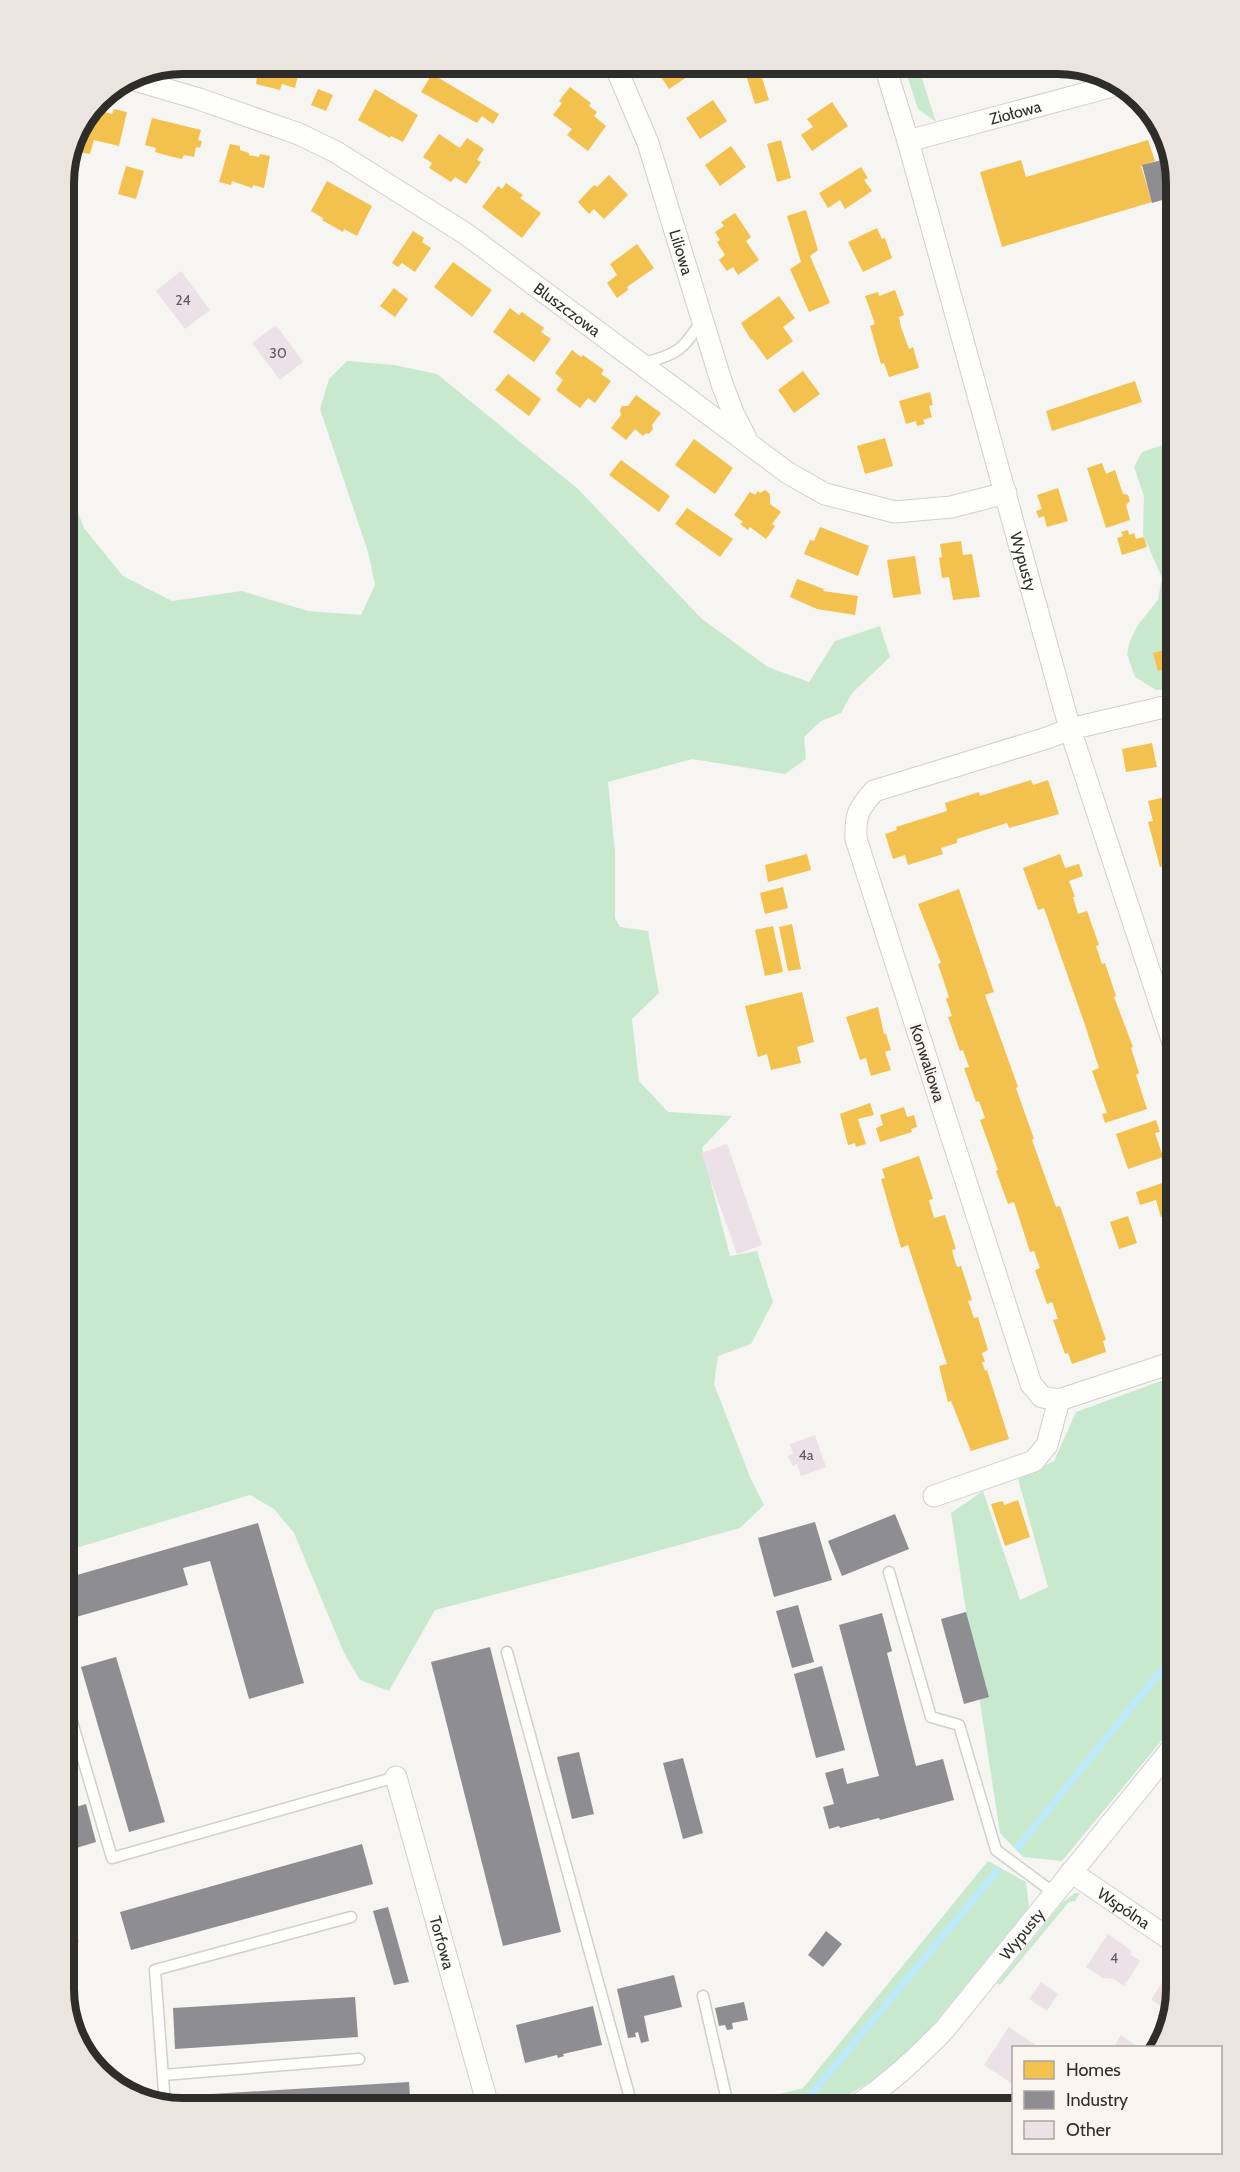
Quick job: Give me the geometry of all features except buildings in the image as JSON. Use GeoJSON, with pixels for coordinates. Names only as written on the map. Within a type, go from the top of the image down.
{"type":"FeatureCollection","features":[{"type":"Feature","properties":{"kind":"street","name":"Liliowa"},"geometry":{"type":"LineString","coordinates":[[615,74],[648,143],[722,384],[748,442]]}},
{"type":"Feature","properties":{"kind":"street","name":"Wypusty"},"geometry":{"type":"LineString","coordinates":[[887,74],[908,141],[1070,729],[1166,1021]]}},
{"type":"Feature","properties":{"kind":"street","name":"Bluszczowa"},"geometry":{"type":"LineString","coordinates":[[141,82],[199,99],[299,134],[336,152],[466,234],[643,363],[788,473],[825,494],[895,512],[951,507],[1006,494]]}},
{"type":"Feature","properties":{"kind":"street","name":"Ziołowa"},"geometry":{"type":"LineString","coordinates":[[908,141],[1109,87]]}},
{"type":"Feature","properties":{"kind":"street","name":"Konwaliowa"},"geometry":{"type":"LineString","coordinates":[[1059,1400],[1042,1397],[1031,1384],[856,839],[855,819],[862,804],[874,791],[1070,729],[1166,707]]}},
{"type":"Feature","properties":{"kind":"street"},"geometry":{"type":"LineString","coordinates":[[934,1496],[1034,1461],[1047,1444],[1059,1400],[1166,1365]]}},
{"type":"Feature","properties":{"kind":"street","name":"Wypusty"},"geometry":{"type":"LineString","coordinates":[[869,2098],[902,2072],[944,2030],[1166,1755]]}},
{"type":"Feature","properties":{"kind":"street","name":"Torfowa"},"geometry":{"type":"LineString","coordinates":[[396,1777],[486,2098]]}},
{"type":"Feature","properties":{"kind":"street","name":"Wspólna"},"geometry":{"type":"LineString","coordinates":[[1071,1872],[1166,1937]]}},
{"type":"Feature","properties":{"kind":"lane"},"geometry":{"type":"LineString","coordinates":[[643,363],[667,358],[688,342],[703,319]]}},
{"type":"Feature","properties":{"kind":"lane"},"geometry":{"type":"LineString","coordinates":[[889,1572],[931,1717],[959,1725],[996,1850],[1054,1893]]}},
{"type":"Feature","properties":{"kind":"lane"},"geometry":{"type":"LineString","coordinates":[[507,1652],[630,2098]]}},
{"type":"Feature","properties":{"kind":"lane"},"geometry":{"type":"LineString","coordinates":[[74,1728],[112,1858],[396,1777]]}},
{"type":"Feature","properties":{"kind":"lane"},"geometry":{"type":"LineString","coordinates":[[164,2096],[155,1970],[351,1917]]}},
{"type":"Feature","properties":{"kind":"lane"},"geometry":{"type":"LineString","coordinates":[[703,1996],[726,2098]]}},
{"type":"Feature","properties":{"kind":"lane"},"geometry":{"type":"LineString","coordinates":[[162,2075],[359,2059]]}},
{"type":"Feature","properties":{"kind":"green space"},"geometry":{"type":"Polygon","coordinates":[[[907,74],[921,74],[936,122],[918,109],[907,74]]]}},
{"type":"Feature","properties":{"kind":"green space"},"geometry":{"type":"Polygon","coordinates":[[[347,361],[394,365],[437,374],[578,489],[702,619],[768,667],[809,682],[835,641],[880,626],[890,657],[852,693],[841,713],[821,721],[804,737],[806,759],[785,774],[692,759],[608,782],[615,852],[615,918],[620,927],[648,931],[659,993],[632,1019],[639,1081],[668,1112],[732,1116],[702,1148],[730,1256],[757,1251],[773,1302],[751,1344],[718,1356],[714,1384],[750,1477],[764,1505],[740,1528],[435,1610],[389,1691],[360,1680],[344,1653],[294,1533],[274,1509],[250,1495],[74,1549],[74,503],[84,528],[123,576],[172,601],[242,591],[308,611],[361,615],[375,585],[368,552],[320,409],[329,379],[347,361]]]}},
{"type":"Feature","properties":{"kind":"green space"},"geometry":{"type":"Polygon","coordinates":[[[1166,444],[1166,689],[1156,690],[1135,677],[1127,654],[1130,641],[1138,625],[1158,600],[1162,578],[1143,534],[1144,496],[1134,467],[1142,452],[1166,444]]]}},
{"type":"Feature","properties":{"kind":"green space"},"geometry":{"type":"Polygon","coordinates":[[[1166,1379],[1166,1735],[1062,1861],[1023,1857],[1000,1833],[951,1513],[983,1491],[1020,1600],[1048,1587],[1018,1479],[1054,1461],[1076,1412],[1166,1379]]]}},
{"type":"Feature","properties":{"kind":"green space"},"geometry":{"type":"Polygon","coordinates":[[[988,1861],[1026,1882],[1029,1907],[919,2042],[889,2070],[844,2098],[764,2098],[803,2088],[988,1861]]]}},
{"type":"Feature","properties":{"kind":"green space"},"geometry":{"type":"Polygon","coordinates":[[[1075,1893],[1080,1893],[1075,1901],[1069,1902],[1000,1985],[997,1983],[1063,1902],[1075,1893]]]}},
{"type":"Feature","properties":{"kind":"waterway"},"geometry":{"type":"LineString","coordinates":[[1018,1847],[1166,1665]]}},
{"type":"Feature","properties":{"kind":"waterway"},"geometry":{"type":"LineString","coordinates":[[808,2098],[997,1871]]}}]}
